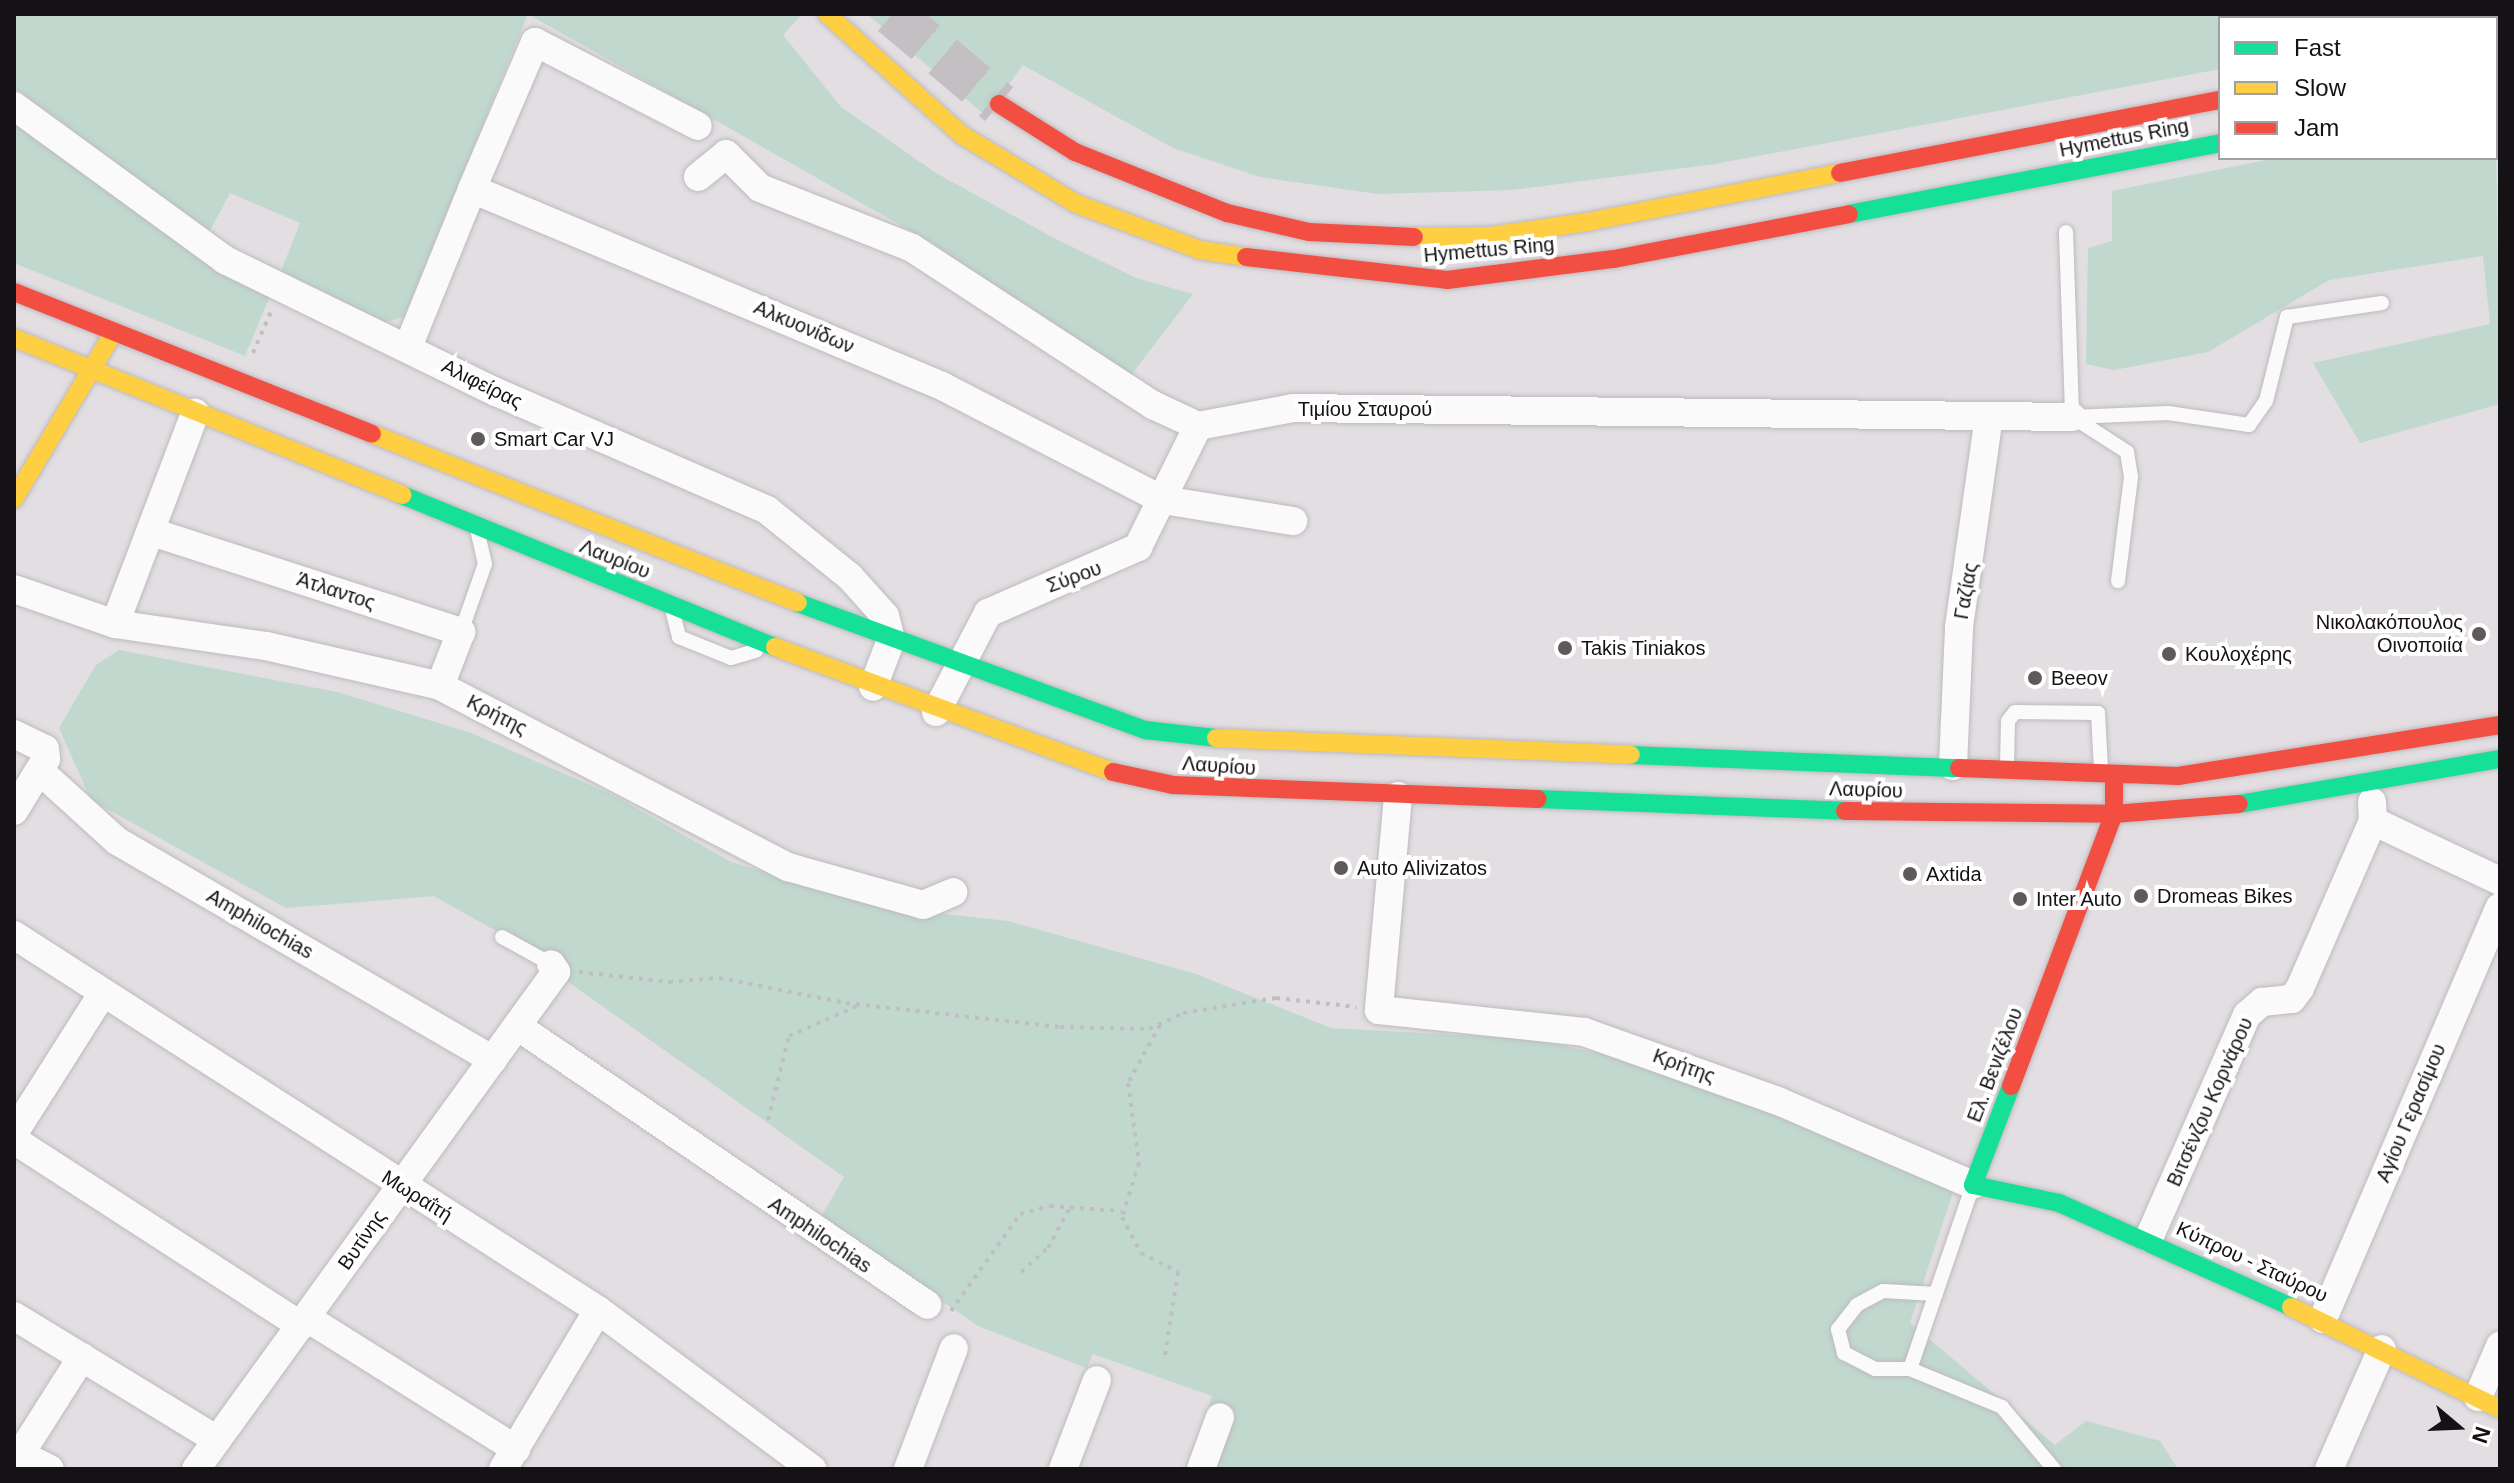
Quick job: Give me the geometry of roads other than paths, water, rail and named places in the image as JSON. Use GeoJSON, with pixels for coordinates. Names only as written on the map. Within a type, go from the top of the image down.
{"type":"FeatureCollection","features":[{"type":"Feature","properties":{"kind":"main road","name":"Hymettus Ring"},"geometry":{"type":"LineString","coordinates":[[827,14],[962,135],[1077,204],[1200,250],[1373,276],[1447,280],[1614,259],[2218,143]]}},
{"type":"Feature","properties":{"kind":"main road","name":"Hymettus Ring"},"geometry":{"type":"LineString","coordinates":[[999,104],[1075,152],[1227,213],[1309,232],[1407,237],[1491,236],[1587,222],[2218,100]]}},
{"type":"Feature","properties":{"kind":"main road","name":"Λαυρίου"},"geometry":{"type":"LineString","coordinates":[[14,292],[956,666],[1107,720],[1179,735],[2107,775],[2224,771],[2500,725]]}},
{"type":"Feature","properties":{"kind":"main road"},"geometry":{"type":"LineString","coordinates":[[14,499],[114,332]]}},
{"type":"Feature","properties":{"kind":"main road","name":"Λαυρίου"},"geometry":{"type":"LineString","coordinates":[[14,338],[936,712],[1089,767],[1173,785],[1398,796],[2114,814],[2236,804],[2372,778],[2500,759]]}},
{"type":"Feature","properties":{"kind":"main road","name":"Ελ. Βενιζέλου"},"geometry":{"type":"LineString","coordinates":[[1973,1185],[2114,814],[2107,775]]}},
{"type":"Feature","properties":{"kind":"main road","name":"Κύπρου - Σταύρου"},"geometry":{"type":"LineString","coordinates":[[1973,1185],[2059,1203],[2149,1238],[2323,1319],[2489,1403]]}},
{"type":"Feature","properties":{"kind":"street"},"geometry":{"type":"LineString","coordinates":[[408,347],[535,42],[698,126]]}},
{"type":"Feature","properties":{"kind":"street","name":"Αλιφείρας"},"geometry":{"type":"LineString","coordinates":[[14,106],[203,246],[281,288],[767,510],[850,577],[885,616],[891,640]]}},
{"type":"Feature","properties":{"kind":"street"},"geometry":{"type":"LineString","coordinates":[[698,177],[726,154],[772,195],[912,248],[1153,405],[1198,426]]}},
{"type":"Feature","properties":{"kind":"street","name":"Αλκυονίδων"},"geometry":{"type":"LineString","coordinates":[[472,189],[942,386],[1163,500],[1293,521]]}},
{"type":"Feature","properties":{"kind":"street","name":"Τιμίου Σταυρού"},"geometry":{"type":"LineString","coordinates":[[1198,426],[1309,408],[2072,417]]}},
{"type":"Feature","properties":{"kind":"street"},"geometry":{"type":"LineString","coordinates":[[115,624],[155,533],[195,413]]}},
{"type":"Feature","properties":{"kind":"street","name":"Γαζίας"},"geometry":{"type":"LineString","coordinates":[[1953,766],[1959,627],[1989,416]]}},
{"type":"Feature","properties":{"kind":"street","name":"Σύρου"},"geometry":{"type":"LineString","coordinates":[[936,712],[956,666],[988,613],[1120,560],[1138,547],[1198,426]]}},
{"type":"Feature","properties":{"kind":"street","name":"Άτλαντος"},"geometry":{"type":"LineString","coordinates":[[155,533],[461,632]]}},
{"type":"Feature","properties":{"kind":"street","name":"Κρήτης"},"geometry":{"type":"LineString","coordinates":[[14,589],[115,624],[266,646],[440,686],[788,867],[923,905],[953,892]]}},
{"type":"Feature","properties":{"kind":"street"},"geometry":{"type":"LineString","coordinates":[[440,686],[461,632]]}},
{"type":"Feature","properties":{"kind":"street"},"geometry":{"type":"LineString","coordinates":[[873,687],[891,640]]}},
{"type":"Feature","properties":{"kind":"street"},"geometry":{"type":"LineString","coordinates":[[14,734],[45,749],[40,771],[14,811]]}},
{"type":"Feature","properties":{"kind":"street","name":"Amphilochias"},"geometry":{"type":"LineString","coordinates":[[40,771],[117,841],[493,1060]]}},
{"type":"Feature","properties":{"kind":"street"},"geometry":{"type":"LineString","coordinates":[[2372,778],[2373,821],[2500,881]]}},
{"type":"Feature","properties":{"kind":"street","name":"Κρήτης"},"geometry":{"type":"LineString","coordinates":[[1398,796],[1379,1010],[1584,1032],[1778,1101],[1973,1185]]}},
{"type":"Feature","properties":{"kind":"street","name":"Βιτσένζου Κορνάρου"},"geometry":{"type":"LineString","coordinates":[[2149,1238],[2247,1015],[2262,1002],[2292,999],[2300,988],[2373,821]]}},
{"type":"Feature","properties":{"kind":"street","name":"Αγίου Γερασίμου"},"geometry":{"type":"LineString","coordinates":[[2323,1319],[2500,907]]}},
{"type":"Feature","properties":{"kind":"street","name":"Μωραΐτή"},"geometry":{"type":"LineString","coordinates":[[14,935],[598,1310],[812,1469]]}},
{"type":"Feature","properties":{"kind":"street","name":"Βυτίνης"},"geometry":{"type":"LineString","coordinates":[[196,1469],[493,1060],[553,968]]}},
{"type":"Feature","properties":{"kind":"street"},"geometry":{"type":"LineString","coordinates":[[14,1133],[103,993]]}},
{"type":"Feature","properties":{"kind":"street","name":"Amphilochias"},"geometry":{"type":"LineString","coordinates":[[517,1026],[927,1305]]}},
{"type":"Feature","properties":{"kind":"street"},"geometry":{"type":"LineString","coordinates":[[14,1140],[304,1322],[510,1459],[598,1310]]}},
{"type":"Feature","properties":{"kind":"street"},"geometry":{"type":"LineString","coordinates":[[14,1316],[217,1440]]}},
{"type":"Feature","properties":{"kind":"street"},"geometry":{"type":"LineString","coordinates":[[2489,1403],[2500,1346]]}},
{"type":"Feature","properties":{"kind":"street"},"geometry":{"type":"LineString","coordinates":[[908,1469],[954,1348]]}},
{"type":"Feature","properties":{"kind":"street"},"geometry":{"type":"LineString","coordinates":[[2329,1469],[2382,1349]]}},
{"type":"Feature","properties":{"kind":"street"},"geometry":{"type":"LineString","coordinates":[[50,1469],[16,1456],[82,1357]]}},
{"type":"Feature","properties":{"kind":"street"},"geometry":{"type":"LineString","coordinates":[[1063,1469],[1097,1380]]}},
{"type":"Feature","properties":{"kind":"street"},"geometry":{"type":"LineString","coordinates":[[1201,1469],[1220,1417]]}},
{"type":"Feature","properties":{"kind":"lane"},"geometry":{"type":"LineString","coordinates":[[2066,232],[2072,417]]}},
{"type":"Feature","properties":{"kind":"lane"},"geometry":{"type":"LineString","coordinates":[[2072,417],[2168,413],[2249,425],[2266,401],[2287,317],[2382,303]]}},
{"type":"Feature","properties":{"kind":"lane"},"geometry":{"type":"LineString","coordinates":[[2072,417],[2127,452],[2131,477],[2118,581]]}},
{"type":"Feature","properties":{"kind":"lane"},"geometry":{"type":"LineString","coordinates":[[461,632],[485,564],[476,526]]}},
{"type":"Feature","properties":{"kind":"lane"},"geometry":{"type":"LineString","coordinates":[[670,605],[679,637],[692,643],[731,658],[773,646]]}},
{"type":"Feature","properties":{"kind":"lane"},"geometry":{"type":"LineString","coordinates":[[2007,769],[2008,721],[2015,712],[2098,713],[2107,775]]}},
{"type":"Feature","properties":{"kind":"lane"},"geometry":{"type":"LineString","coordinates":[[502,937],[553,968]]}},
{"type":"Feature","properties":{"kind":"lane","name":"Ελ. Βενιζέλου"},"geometry":{"type":"LineString","coordinates":[[1910,1369],[1973,1185]]}},
{"type":"Feature","properties":{"kind":"lane"},"geometry":{"type":"LineString","coordinates":[[1936,1294],[1883,1291],[1838,1329],[1844,1353],[1875,1369],[1910,1369],[2002,1407],[2054,1469]]}},
{"type":"Feature","properties":{"kind":"tunnel"},"geometry":{"type":"LineString","coordinates":[[892,14],[999,104]]}},
{"type":"Feature","properties":{"kind":"place","name":"Smart Car VJ"},"geometry":{"type":"Point","coordinates":[478,439]}},
{"type":"Feature","properties":{"kind":"place","name":"Νικολακόπουλος Οινοποιία"},"geometry":{"type":"Point","coordinates":[2479,634]}},
{"type":"Feature","properties":{"kind":"place","name":"Takis Tiniakos"},"geometry":{"type":"Point","coordinates":[1565,648]}},
{"type":"Feature","properties":{"kind":"place","name":"Κουλοχέρης"},"geometry":{"type":"Point","coordinates":[2169,654]}},
{"type":"Feature","properties":{"kind":"place","name":"Beeov"},"geometry":{"type":"Point","coordinates":[2035,678]}},
{"type":"Feature","properties":{"kind":"place","name":"Auto Alivizatos"},"geometry":{"type":"Point","coordinates":[1341,868]}},
{"type":"Feature","properties":{"kind":"place","name":"Axtida"},"geometry":{"type":"Point","coordinates":[1910,874]}},
{"type":"Feature","properties":{"kind":"place","name":"Dromeas Bikes"},"geometry":{"type":"Point","coordinates":[2141,896]}},
{"type":"Feature","properties":{"kind":"place","name":"Inter Auto"},"geometry":{"type":"Point","coordinates":[2020,899]}}]}
